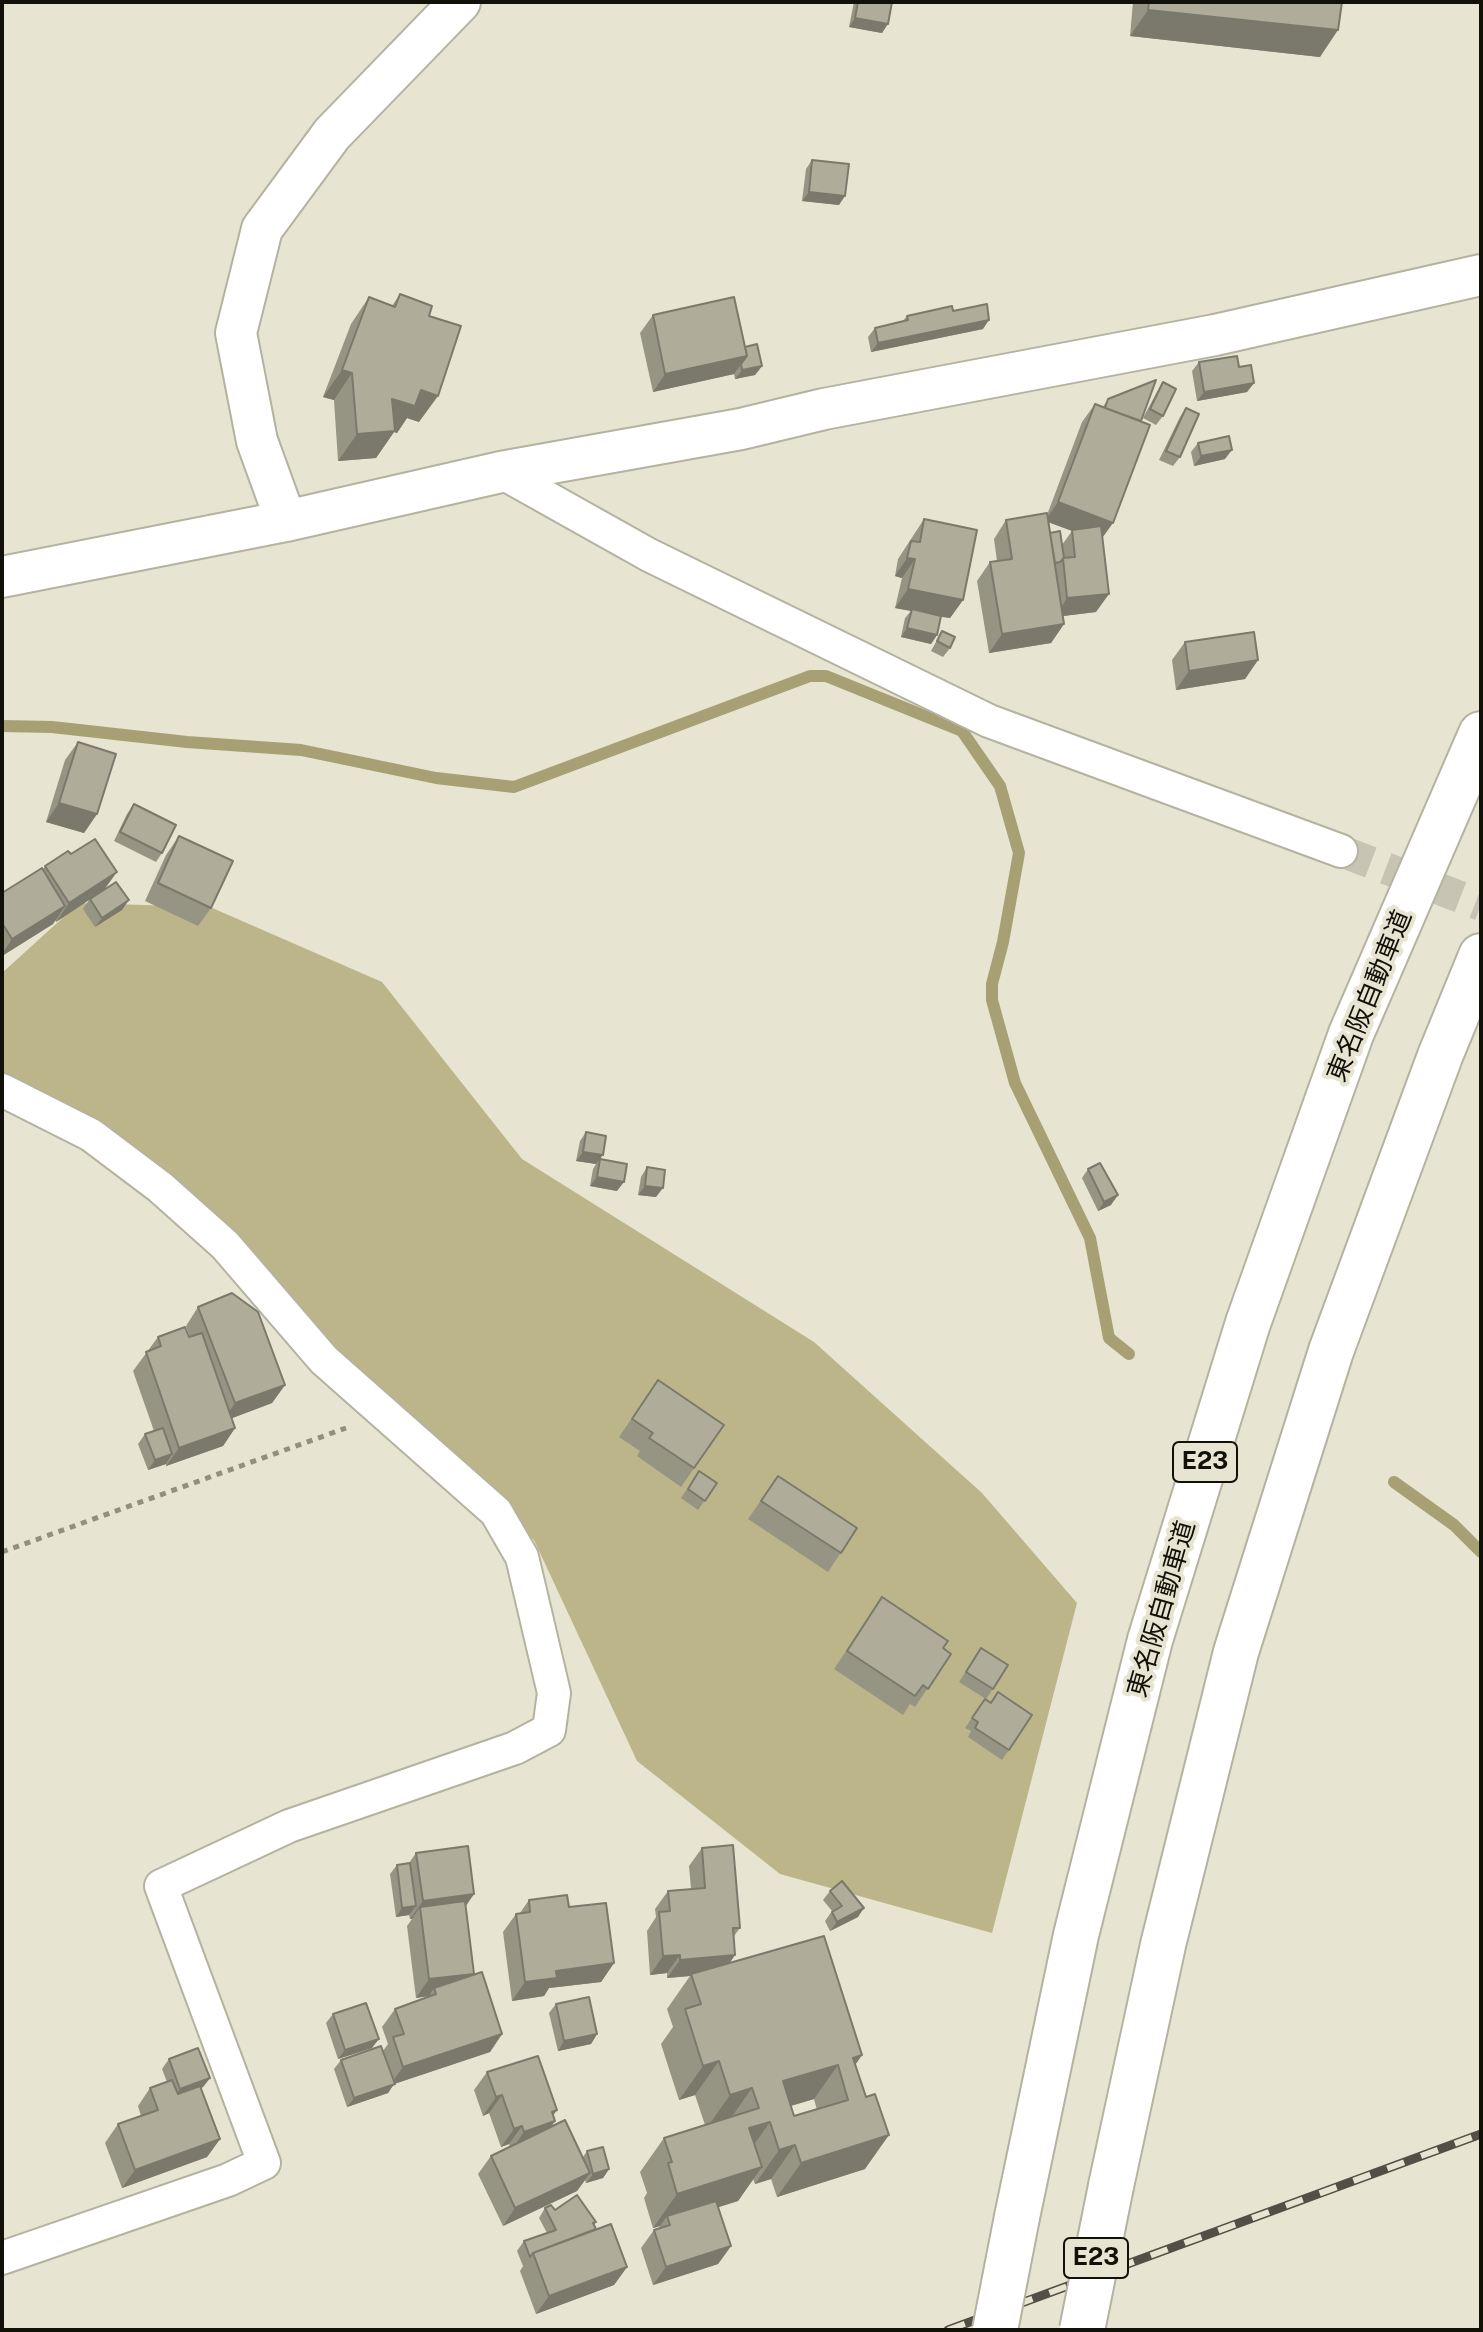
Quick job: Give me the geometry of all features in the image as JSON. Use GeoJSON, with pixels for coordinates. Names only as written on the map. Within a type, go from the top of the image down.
{"type":"FeatureCollection","features":[{"type":"Feature","properties":{"kind":"highway","name":"東名阪自動車道"},"geometry":{"type":"LineString","coordinates":[[995,2330],[1076,1935],[1143,1669],[1243,1338],[1351,1034],[1481,734]]}},
{"type":"Feature","properties":{"kind":"highway","name":"E23"},"geometry":{"type":"LineString","coordinates":[[1082,2330],[1163,1945],[1236,1652],[1331,1351],[1440,1056],[1481,956]]}},
{"type":"Feature","properties":{"kind":"street"},"geometry":{"type":"LineString","coordinates":[[286,521],[257,441],[236,333],[262,229],[332,134],[460,2]]}},
{"type":"Feature","properties":{"kind":"street"},"geometry":{"type":"LineString","coordinates":[[2,577],[286,521],[501,472],[741,429],[824,409],[1215,335],[1481,275]]}},
{"type":"Feature","properties":{"kind":"street"},"geometry":{"type":"LineString","coordinates":[[501,472],[649,555],[989,721],[1341,851]]}},
{"type":"Feature","properties":{"kind":"street"},"geometry":{"type":"LineString","coordinates":[[2,1090],[91,1135],[160,1187],[225,1245],[324,1360],[496,1512],[522,1557],[554,1693],[549,1730],[515,1748],[289,1826],[161,1886],[264,2163],[228,2180],[2,2258]]}},
{"type":"Feature","properties":{"kind":"path"},"geometry":{"type":"LineString","coordinates":[[2,1552],[384,1414]]}},
{"type":"Feature","properties":{"kind":"shaded area"},"geometry":{"type":"Polygon","coordinates":[[[79,903],[210,907],[382,982],[522,1159],[814,1342],[982,1493],[1077,1603],[992,1933],[780,1874],[637,1761],[534,1540],[268,1306],[114,1163],[2,1084],[2,973],[79,903]]]}},
{"type":"Feature","properties":{"kind":"building"},"geometry":{"type":"Polygon","coordinates":[[[858,2],[892,2],[888,24],[855,18],[858,2]]]}},
{"type":"Feature","properties":{"kind":"building"},"geometry":{"type":"Polygon","coordinates":[[[1149,2],[1342,2],[1338,30],[1148,10],[1149,2]]]}},
{"type":"Feature","properties":{"kind":"building"},"geometry":{"type":"Polygon","coordinates":[[[812,160],[849,164],[845,196],[809,192],[812,160]]]}},
{"type":"Feature","properties":{"kind":"building"},"geometry":{"type":"Polygon","coordinates":[[[400,294],[432,306],[429,316],[461,326],[438,396],[421,390],[415,406],[392,399],[395,431],[357,434],[352,373],[342,370],[369,297],[395,307],[400,294]]]}},
{"type":"Feature","properties":{"kind":"building"},"geometry":{"type":"Polygon","coordinates":[[[734,297],[747,356],[665,374],[653,315],[734,297]]]}},
{"type":"Feature","properties":{"kind":"building"},"geometry":{"type":"Polygon","coordinates":[[[987,304],[989,320],[878,343],[875,328],[908,320],[907,316],[952,306],[953,311],[987,304]]]}},
{"type":"Feature","properties":{"kind":"building"},"geometry":{"type":"Polygon","coordinates":[[[757,344],[762,366],[742,370],[741,364],[747,356],[745,347],[757,344]]]}},
{"type":"Feature","properties":{"kind":"building"},"geometry":{"type":"Polygon","coordinates":[[[1237,356],[1239,367],[1251,365],[1254,383],[1204,392],[1199,362],[1237,356]]]}},
{"type":"Feature","properties":{"kind":"building"},"geometry":{"type":"Polygon","coordinates":[[[1156,380],[1141,421],[1105,408],[1108,399],[1156,380]]]}},
{"type":"Feature","properties":{"kind":"building"},"geometry":{"type":"Polygon","coordinates":[[[1163,382],[1176,389],[1163,416],[1150,409],[1163,382]]]}},
{"type":"Feature","properties":{"kind":"building"},"geometry":{"type":"Polygon","coordinates":[[[1095,404],[1150,425],[1113,523],[1058,502],[1095,404]]]}},
{"type":"Feature","properties":{"kind":"building"},"geometry":{"type":"Polygon","coordinates":[[[1186,408],[1199,414],[1180,457],[1166,451],[1186,408]]]}},
{"type":"Feature","properties":{"kind":"building"},"geometry":{"type":"Polygon","coordinates":[[[1229,436],[1232,450],[1201,456],[1198,443],[1229,436]]]}},
{"type":"Feature","properties":{"kind":"building"},"geometry":{"type":"Polygon","coordinates":[[[1047,513],[1064,624],[1002,634],[990,562],[1012,559],[1006,520],[1047,513]]]}},
{"type":"Feature","properties":{"kind":"building"},"geometry":{"type":"Polygon","coordinates":[[[924,519],[977,530],[963,600],[908,589],[915,559],[907,558],[911,541],[920,542],[924,519]]]}},
{"type":"Feature","properties":{"kind":"building"},"geometry":{"type":"Polygon","coordinates":[[[1101,526],[1109,594],[1067,598],[1063,558],[1075,557],[1072,530],[1101,526]]]}},
{"type":"Feature","properties":{"kind":"building"},"geometry":{"type":"Polygon","coordinates":[[[1060,531],[1064,558],[1055,563],[1050,533],[1060,531]]]}},
{"type":"Feature","properties":{"kind":"building"},"geometry":{"type":"Polygon","coordinates":[[[912,609],[941,616],[937,635],[907,628],[912,609]]]}},
{"type":"Feature","properties":{"kind":"building"},"geometry":{"type":"Polygon","coordinates":[[[942,631],[955,637],[950,648],[937,641],[942,631]]]}},
{"type":"Feature","properties":{"kind":"building"},"geometry":{"type":"Polygon","coordinates":[[[1254,632],[1258,660],[1189,671],[1185,642],[1254,632]]]}},
{"type":"Feature","properties":{"kind":"building"},"geometry":{"type":"Polygon","coordinates":[[[78,742],[116,754],[97,814],[59,803],[78,742]]]}},
{"type":"Feature","properties":{"kind":"building"},"geometry":{"type":"Polygon","coordinates":[[[134,804],[176,825],[162,853],[120,832],[134,804]]]}},
{"type":"Feature","properties":{"kind":"building"},"geometry":{"type":"Polygon","coordinates":[[[179,836],[233,861],[211,908],[158,883],[179,836]]]}},
{"type":"Feature","properties":{"kind":"building"},"geometry":{"type":"Polygon","coordinates":[[[95,839],[117,872],[69,903],[45,866],[95,839]]]}},
{"type":"Feature","properties":{"kind":"building"},"geometry":{"type":"Polygon","coordinates":[[[42,868],[65,906],[12,939],[2,923],[2,893],[42,868]]]}},
{"type":"Feature","properties":{"kind":"building"},"geometry":{"type":"Polygon","coordinates":[[[116,882],[129,900],[102,918],[90,899],[116,882]]]}},
{"type":"Feature","properties":{"kind":"building"},"geometry":{"type":"Polygon","coordinates":[[[586,1132],[606,1136],[603,1155],[583,1152],[586,1132]]]}},
{"type":"Feature","properties":{"kind":"building"},"geometry":{"type":"Polygon","coordinates":[[[600,1159],[627,1164],[624,1182],[597,1177],[600,1159]]]}},
{"type":"Feature","properties":{"kind":"building"},"geometry":{"type":"Polygon","coordinates":[[[1100,1163],[1118,1195],[1104,1202],[1088,1169],[1100,1163]]]}},
{"type":"Feature","properties":{"kind":"building"},"geometry":{"type":"Polygon","coordinates":[[[647,1167],[665,1170],[663,1188],[645,1186],[647,1167]]]}},
{"type":"Feature","properties":{"kind":"building"},"geometry":{"type":"Polygon","coordinates":[[[232,1293],[258,1312],[285,1385],[235,1403],[198,1307],[232,1293]]]}},
{"type":"Feature","properties":{"kind":"building"},"geometry":{"type":"Polygon","coordinates":[[[185,1327],[189,1337],[202,1333],[235,1428],[179,1448],[146,1352],[161,1346],[158,1337],[185,1327]]]}},
{"type":"Feature","properties":{"kind":"building"},"geometry":{"type":"Polygon","coordinates":[[[658,1380],[724,1425],[694,1468],[649,1438],[653,1433],[632,1419],[658,1380]]]}},
{"type":"Feature","properties":{"kind":"building"},"geometry":{"type":"Polygon","coordinates":[[[163,1428],[172,1454],[155,1460],[145,1434],[163,1428]]]}},
{"type":"Feature","properties":{"kind":"building"},"geometry":{"type":"Polygon","coordinates":[[[699,1471],[717,1483],[705,1501],[688,1489],[699,1471]]]}},
{"type":"Feature","properties":{"kind":"building"},"geometry":{"type":"Polygon","coordinates":[[[778,1476],[857,1528],[841,1553],[761,1501],[778,1476]]]}},
{"type":"Feature","properties":{"kind":"building"},"geometry":{"type":"Polygon","coordinates":[[[882,1597],[948,1641],[943,1648],[951,1654],[928,1689],[923,1685],[915,1696],[847,1651],[882,1597]]]}},
{"type":"Feature","properties":{"kind":"building"},"geometry":{"type":"Polygon","coordinates":[[[981,1648],[1008,1665],[993,1689],[966,1672],[981,1648]]]}},
{"type":"Feature","properties":{"kind":"building"},"geometry":{"type":"Polygon","coordinates":[[[998,1692],[1032,1715],[1009,1750],[975,1728],[978,1722],[972,1718],[985,1699],[991,1703],[998,1692]]]}},
{"type":"Feature","properties":{"kind":"building"},"geometry":{"type":"Polygon","coordinates":[[[733,1845],[740,1928],[733,1928],[735,1955],[680,1960],[680,1955],[663,1956],[659,1912],[670,1911],[668,1891],[705,1888],[702,1848],[733,1845]]]}},
{"type":"Feature","properties":{"kind":"building"},"geometry":{"type":"Polygon","coordinates":[[[468,1846],[474,1894],[423,1901],[416,1853],[468,1846]]]}},
{"type":"Feature","properties":{"kind":"building"},"geometry":{"type":"Polygon","coordinates":[[[410,1863],[416,1906],[402,1908],[397,1865],[410,1863]]]}},
{"type":"Feature","properties":{"kind":"building"},"geometry":{"type":"Polygon","coordinates":[[[842,1881],[864,1908],[837,1922],[832,1912],[842,1906],[830,1891],[842,1881]]]}},
{"type":"Feature","properties":{"kind":"building"},"geometry":{"type":"Polygon","coordinates":[[[567,1895],[569,1907],[606,1903],[614,1963],[556,1971],[557,1978],[525,1982],[516,1914],[530,1912],[529,1900],[567,1895]]]}},
{"type":"Feature","properties":{"kind":"building"},"geometry":{"type":"Polygon","coordinates":[[[465,1901],[474,1974],[429,1979],[420,1907],[465,1901]]]}},
{"type":"Feature","properties":{"kind":"building"},"geometry":{"type":"Polygon","coordinates":[[[824,1936],[862,2055],[853,2058],[866,2097],[875,2094],[889,2135],[801,2163],[795,2145],[779,2150],[770,2122],[749,2128],[762,2167],[677,2194],[664,2138],[759,2108],[752,2088],[730,2095],[719,2061],[703,2066],[685,2009],[701,2004],[691,1974],[824,1936]],[[838,2065],[783,2081],[794,2116],[848,2100],[838,2065]]]}},
{"type":"Feature","properties":{"kind":"building"},"geometry":{"type":"Polygon","coordinates":[[[482,1972],[502,2034],[403,2067],[393,2037],[404,2034],[395,2009],[436,1994],[434,1988],[482,1972]]]}},
{"type":"Feature","properties":{"kind":"building"},"geometry":{"type":"Polygon","coordinates":[[[589,1997],[597,2034],[564,2041],[556,2004],[589,1997]]]}},
{"type":"Feature","properties":{"kind":"building"},"geometry":{"type":"Polygon","coordinates":[[[366,2003],[379,2039],[345,2050],[333,2014],[366,2003]]]}},
{"type":"Feature","properties":{"kind":"building"},"geometry":{"type":"Polygon","coordinates":[[[381,2046],[395,2084],[354,2098],[341,2060],[381,2046]]]}},
{"type":"Feature","properties":{"kind":"building"},"geometry":{"type":"Polygon","coordinates":[[[198,2048],[210,2078],[180,2089],[169,2059],[198,2048]]]}},
{"type":"Feature","properties":{"kind":"building"},"geometry":{"type":"Polygon","coordinates":[[[538,2056],[557,2110],[552,2112],[555,2121],[524,2132],[522,2126],[514,2129],[502,2095],[496,2097],[487,2072],[538,2056]]]}},
{"type":"Feature","properties":{"kind":"building"},"geometry":{"type":"Polygon","coordinates":[[[172,2080],[178,2094],[200,2086],[220,2139],[135,2170],[118,2124],[158,2110],[150,2088],[172,2080]]]}},
{"type":"Feature","properties":{"kind":"building"},"geometry":{"type":"Polygon","coordinates":[[[565,2120],[590,2173],[515,2208],[491,2156],[565,2120]]]}},
{"type":"Feature","properties":{"kind":"building"},"geometry":{"type":"Polygon","coordinates":[[[603,2147],[609,2169],[593,2174],[587,2151],[603,2147]]]}},
{"type":"Feature","properties":{"kind":"building"},"geometry":{"type":"Polygon","coordinates":[[[577,2195],[596,2222],[593,2223],[596,2229],[533,2253],[530,2257],[524,2241],[556,2230],[545,2208],[551,2205],[555,2210],[577,2195]]]}},
{"type":"Feature","properties":{"kind":"building"},"geometry":{"type":"Polygon","coordinates":[[[716,2201],[731,2246],[666,2267],[654,2230],[670,2225],[667,2216],[716,2201]]]}},
{"type":"Feature","properties":{"kind":"building"},"geometry":{"type":"Polygon","coordinates":[[[611,2224],[627,2267],[549,2296],[533,2253],[611,2224]]]}},
{"type":"Feature","properties":{"kind":"waterway"},"geometry":{"type":"LineString","coordinates":[[2,726],[52,727],[187,742],[301,750],[436,778],[514,787],[810,676],[826,676],[962,731],[1000,786],[1019,853],[992,984],[992,1000],[1015,1083],[1090,1238],[1109,1338],[1129,1354]]}},
{"type":"Feature","properties":{"kind":"waterway"},"geometry":{"type":"LineString","coordinates":[[1394,1482],[1454,1525],[1481,1552]]}},
{"type":"Feature","properties":{"kind":"tunnel"},"geometry":{"type":"LineString","coordinates":[[1341,851],[1481,905]]}},
{"type":"Feature","properties":{"kind":"railway"},"geometry":{"type":"LineString","coordinates":[[948,2330],[1481,2134]]}}]}
